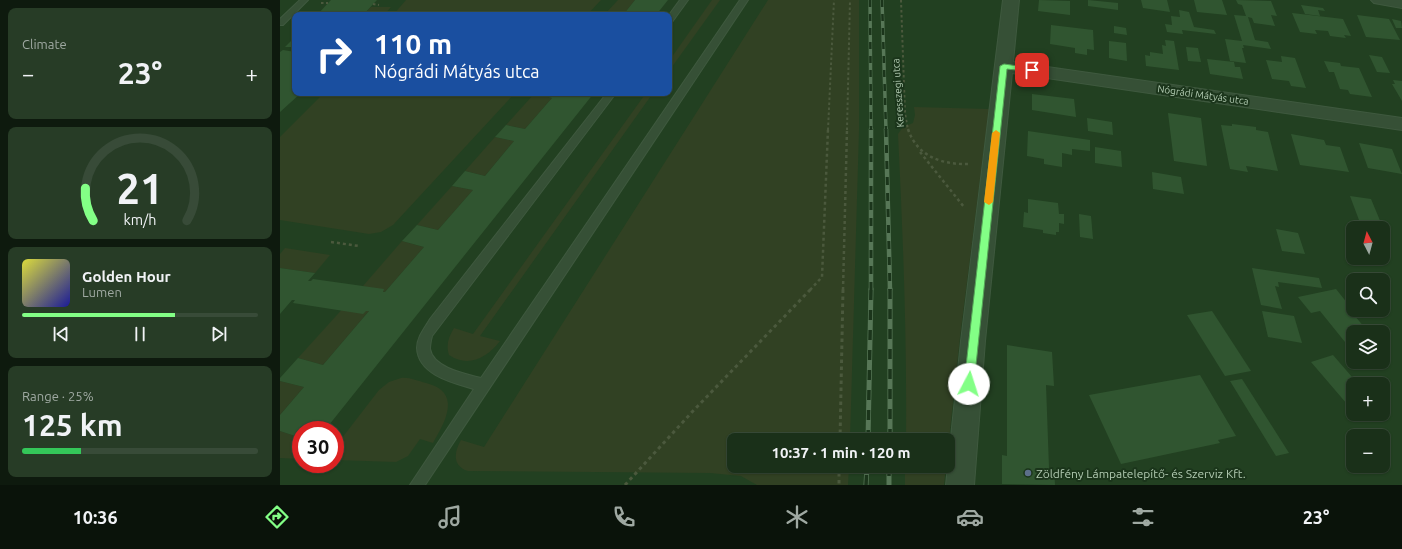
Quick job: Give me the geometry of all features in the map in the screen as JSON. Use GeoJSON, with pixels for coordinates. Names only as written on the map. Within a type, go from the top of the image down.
{"type":"FeatureCollection","features":[{"type":"Feature","properties":{"kind":"street"},"geometry":{"type":"LineString","coordinates":[[960,485],[973,341],[1011,0]]}},
{"type":"Feature","properties":{"kind":"street"},"geometry":{"type":"LineString","coordinates":[[1379,0],[1402,2]]}},
{"type":"Feature","properties":{"kind":"street","name":"Nógrádi Mátyás utca"},"geometry":{"type":"LineString","coordinates":[[1004,66],[1402,124]]}},
{"type":"Feature","properties":{"kind":"lane"},"geometry":{"type":"LineString","coordinates":[[280,23],[304,0]]}},
{"type":"Feature","properties":{"kind":"lane"},"geometry":{"type":"LineString","coordinates":[[672,16],[684,0]]}},
{"type":"Feature","properties":{"kind":"lane"},"geometry":{"type":"LineString","coordinates":[[417,485],[744,0]]}},
{"type":"Feature","properties":{"kind":"lane"},"geometry":{"type":"LineString","coordinates":[[483,385],[437,369],[427,360],[424,348],[426,336],[434,323],[610,96]]}},
{"type":"Feature","properties":{"kind":"path"},"geometry":{"type":"LineString","coordinates":[[625,485],[693,411],[822,277],[834,0]]}},
{"type":"Feature","properties":{"kind":"path"},"geometry":{"type":"LineString","coordinates":[[840,433],[850,0]]}},
{"type":"Feature","properties":{"kind":"path","name":"Keresszegi utca"},"geometry":{"type":"LineString","coordinates":[[901,0],[907,126],[915,145],[931,158],[950,164],[971,164],[994,154]]}},
{"type":"Feature","properties":{"kind":"path"},"geometry":{"type":"LineString","coordinates":[[321,3],[328,3]]}},
{"type":"Feature","properties":{"kind":"path"},"geometry":{"type":"LineString","coordinates":[[373,4],[379,5]]}},
{"type":"Feature","properties":{"kind":"path"},"geometry":{"type":"LineString","coordinates":[[915,145],[985,234]]}},
{"type":"Feature","properties":{"kind":"path"},"geometry":{"type":"LineString","coordinates":[[331,242],[359,246]]}},
{"type":"Feature","properties":{"kind":"path"},"geometry":{"type":"LineString","coordinates":[[839,473],[839,485]]}},
{"type":"Feature","properties":{"kind":"green space"},"geometry":{"type":"Polygon","coordinates":[[[406,0],[601,0],[590,12],[396,12],[406,0]]]}},
{"type":"Feature","properties":{"kind":"green space"},"geometry":{"type":"Polygon","coordinates":[[[618,0],[635,0],[625,12],[607,12],[618,0]]]}},
{"type":"Feature","properties":{"kind":"green space"},"geometry":{"type":"Polygon","coordinates":[[[712,0],[720,0],[672,67],[672,57],[712,0]]]}},
{"type":"Feature","properties":{"kind":"green space"},"geometry":{"type":"Polygon","coordinates":[[[768,0],[859,0],[859,130],[850,433],[727,433],[727,473],[849,473],[848,485],[757,485],[741,476],[710,473],[468,471],[459,466],[456,454],[461,440],[484,447],[768,0]]]}},
{"type":"Feature","properties":{"kind":"green space"},"geometry":{"type":"Polygon","coordinates":[[[371,7],[391,7],[387,12],[366,12],[371,7]]]}},
{"type":"Feature","properties":{"kind":"green space"},"geometry":{"type":"Polygon","coordinates":[[[321,96],[512,96],[393,225],[381,232],[369,234],[280,220],[280,137],[321,96]]]}},
{"type":"Feature","properties":{"kind":"green space"},"geometry":{"type":"Polygon","coordinates":[[[532,96],[552,98],[525,129],[506,125],[532,96]]]}},
{"type":"Feature","properties":{"kind":"green space"},"geometry":{"type":"Polygon","coordinates":[[[644,96],[651,96],[480,336],[500,341],[483,356],[470,361],[456,359],[449,355],[448,342],[454,328],[473,334],[644,96]]]}},
{"type":"Feature","properties":{"kind":"green space"},"geometry":{"type":"Polygon","coordinates":[[[914,107],[989,109],[960,337],[950,433],[906,433],[906,364],[902,210],[898,134],[903,127],[913,123],[915,115],[914,107]]]}},
{"type":"Feature","properties":{"kind":"green space"},"geometry":{"type":"Polygon","coordinates":[[[495,137],[514,141],[485,176],[465,171],[495,137]]]}},
{"type":"Feature","properties":{"kind":"green space"},"geometry":{"type":"Polygon","coordinates":[[[452,186],[473,190],[438,230],[417,225],[452,186]]]}},
{"type":"Feature","properties":{"kind":"green space"},"geometry":{"type":"Polygon","coordinates":[[[402,241],[424,247],[385,292],[363,286],[402,241]]]}},
{"type":"Feature","properties":{"kind":"green space"},"geometry":{"type":"Polygon","coordinates":[[[285,248],[330,255],[315,273],[280,268],[280,254],[285,248]]]}},
{"type":"Feature","properties":{"kind":"green space"},"geometry":{"type":"Polygon","coordinates":[[[346,305],[369,311],[323,365],[298,358],[346,305]]]}},
{"type":"Feature","properties":{"kind":"green space"},"geometry":{"type":"Polygon","coordinates":[[[401,378],[410,379],[437,387],[444,393],[448,408],[446,417],[433,443],[420,439],[408,456],[396,462],[344,460],[344,435],[379,390],[389,382],[401,378]]]}},
{"type":"Feature","properties":{"kind":"green space"},"geometry":{"type":"Polygon","coordinates":[[[280,381],[304,387],[280,415],[280,381]]]}},
{"type":"Feature","properties":{"kind":"green space"},"geometry":{"type":"Polygon","coordinates":[[[280,431],[292,435],[292,459],[280,458],[280,431]]]}},
{"type":"Feature","properties":{"kind":"green space"},"geometry":{"type":"Polygon","coordinates":[[[905,473],[945,473],[944,485],[905,485],[905,473]]]}},
{"type":"Feature","properties":{"kind":"building"},"geometry":{"type":"Polygon","coordinates":[[[331,0],[377,0],[366,12],[320,12],[331,0]]]}},
{"type":"Feature","properties":{"kind":"building"},"geometry":{"type":"Polygon","coordinates":[[[635,0],[668,0],[658,12],[625,12],[635,0]]]}},
{"type":"Feature","properties":{"kind":"building"},"geometry":{"type":"Polygon","coordinates":[[[1039,0],[1070,1],[1070,15],[1038,11],[1039,0]]]}},
{"type":"Feature","properties":{"kind":"building"},"geometry":{"type":"Polygon","coordinates":[[[1088,0],[1118,3],[1118,10],[1088,6],[1088,0]]]}},
{"type":"Feature","properties":{"kind":"building"},"geometry":{"type":"Polygon","coordinates":[[[1141,0],[1167,0],[1170,12],[1143,8],[1141,0]]]}},
{"type":"Feature","properties":{"kind":"building"},"geometry":{"type":"Polygon","coordinates":[[[1194,0],[1222,0],[1227,15],[1197,12],[1194,0]]]}},
{"type":"Feature","properties":{"kind":"building"},"geometry":{"type":"Polygon","coordinates":[[[1236,0],[1271,1],[1277,16],[1271,15],[1275,26],[1254,23],[1252,18],[1248,17],[1255,40],[1268,42],[1271,49],[1243,45],[1244,48],[1242,48],[1246,63],[1230,61],[1225,39],[1242,41],[1234,15],[1246,16],[1242,5],[1238,4],[1236,0]]]}},
{"type":"Feature","properties":{"kind":"building"},"geometry":{"type":"Polygon","coordinates":[[[1301,5],[1323,8],[1325,11],[1318,10],[1320,16],[1305,14],[1301,5]]]}},
{"type":"Feature","properties":{"kind":"building"},"geometry":{"type":"Polygon","coordinates":[[[1179,10],[1189,12],[1194,27],[1214,30],[1216,34],[1182,30],[1183,34],[1167,32],[1165,24],[1172,25],[1171,16],[1180,17],[1179,10]]]}},
{"type":"Feature","properties":{"kind":"building"},"geometry":{"type":"Polygon","coordinates":[[[1292,13],[1343,19],[1351,36],[1344,35],[1346,38],[1330,36],[1328,31],[1315,30],[1317,34],[1300,32],[1292,13]]]}},
{"type":"Feature","properties":{"kind":"building"},"geometry":{"type":"Polygon","coordinates":[[[1357,15],[1389,19],[1400,40],[1366,37],[1357,15]]]}},
{"type":"Feature","properties":{"kind":"building"},"geometry":{"type":"Polygon","coordinates":[[[1392,19],[1401,21],[1402,28],[1396,28],[1392,19]]]}},
{"type":"Feature","properties":{"kind":"building"},"geometry":{"type":"Polygon","coordinates":[[[1051,25],[1093,30],[1094,50],[1087,49],[1087,55],[1075,53],[1075,48],[1050,44],[1051,25]]]}},
{"type":"Feature","properties":{"kind":"building"},"geometry":{"type":"Polygon","coordinates":[[[1114,26],[1126,28],[1127,35],[1114,33],[1114,26]]]}},
{"type":"Feature","properties":{"kind":"building"},"geometry":{"type":"Polygon","coordinates":[[[292,40],[292,47],[285,47],[292,40]]]}},
{"type":"Feature","properties":{"kind":"building"},"geometry":{"type":"Polygon","coordinates":[[[1165,40],[1174,41],[1179,70],[1146,66],[1145,55],[1150,56],[1150,52],[1163,54],[1162,45],[1166,46],[1165,40]]]}},
{"type":"Feature","properties":{"kind":"building"},"geometry":{"type":"Polygon","coordinates":[[[1109,41],[1126,43],[1127,61],[1109,58],[1109,41]]]}},
{"type":"Feature","properties":{"kind":"building"},"geometry":{"type":"Polygon","coordinates":[[[1186,47],[1198,48],[1201,62],[1188,61],[1186,47]]]}},
{"type":"Feature","properties":{"kind":"building"},"geometry":{"type":"Polygon","coordinates":[[[283,50],[292,52],[292,96],[298,96],[280,112],[280,52],[283,50]]]}},
{"type":"Feature","properties":{"kind":"building"},"geometry":{"type":"Polygon","coordinates":[[[1369,55],[1382,57],[1390,73],[1377,72],[1369,55]]]}},
{"type":"Feature","properties":{"kind":"building"},"geometry":{"type":"Polygon","coordinates":[[[1281,56],[1295,58],[1306,88],[1291,86],[1289,81],[1272,79],[1266,60],[1282,62],[1281,56]]]}},
{"type":"Feature","properties":{"kind":"building"},"geometry":{"type":"Polygon","coordinates":[[[1207,59],[1234,62],[1235,67],[1240,67],[1243,79],[1210,74],[1207,59]]]}},
{"type":"Feature","properties":{"kind":"building"},"geometry":{"type":"Polygon","coordinates":[[[1324,61],[1340,63],[1341,66],[1359,68],[1372,97],[1350,94],[1348,90],[1340,89],[1334,72],[1329,72],[1324,61]]]}},
{"type":"Feature","properties":{"kind":"building"},"geometry":{"type":"Polygon","coordinates":[[[1393,80],[1402,81],[1402,101],[1392,84],[1395,84],[1393,80]]]}},
{"type":"Feature","properties":{"kind":"building"},"geometry":{"type":"Polygon","coordinates":[[[1032,94],[1074,99],[1076,117],[1032,110],[1032,94]]]}},
{"type":"Feature","properties":{"kind":"building"},"geometry":{"type":"Polygon","coordinates":[[[544,96],[592,96],[332,421],[292,421],[292,435],[280,431],[280,415],[304,387],[280,381],[280,378],[298,358],[323,365],[369,311],[366,311],[363,314],[293,303],[295,300],[292,300],[280,314],[280,268],[315,273],[308,281],[313,279],[384,289],[383,292],[385,292],[424,247],[402,241],[417,225],[438,230],[473,190],[452,186],[465,171],[485,176],[514,141],[495,137],[506,125],[525,129],[552,98],[544,96]]]}},
{"type":"Feature","properties":{"kind":"building"},"geometry":{"type":"Polygon","coordinates":[[[1168,113],[1201,118],[1207,166],[1174,161],[1168,113]]]}},
{"type":"Feature","properties":{"kind":"building"},"geometry":{"type":"Polygon","coordinates":[[[1087,118],[1112,122],[1113,135],[1088,131],[1087,118]]]}},
{"type":"Feature","properties":{"kind":"building"},"geometry":{"type":"Polygon","coordinates":[[[1232,124],[1256,127],[1256,130],[1268,132],[1278,171],[1246,166],[1248,172],[1230,169],[1221,125],[1232,126],[1232,124]]]}},
{"type":"Feature","properties":{"kind":"building"},"geometry":{"type":"Polygon","coordinates":[[[1028,131],[1090,140],[1090,151],[1072,149],[1072,155],[1062,153],[1062,167],[1044,164],[1044,159],[1027,156],[1028,131]]]}},
{"type":"Feature","properties":{"kind":"building"},"geometry":{"type":"Polygon","coordinates":[[[1291,134],[1324,140],[1326,145],[1340,147],[1349,172],[1300,165],[1291,134]]]}},
{"type":"Feature","properties":{"kind":"building"},"geometry":{"type":"Polygon","coordinates":[[[1359,143],[1392,149],[1402,174],[1368,168],[1359,143]]]}},
{"type":"Feature","properties":{"kind":"building"},"geometry":{"type":"Polygon","coordinates":[[[1095,147],[1121,151],[1122,167],[1095,163],[1095,147]]]}},
{"type":"Feature","properties":{"kind":"building"},"geometry":{"type":"Polygon","coordinates":[[[1152,172],[1181,177],[1184,194],[1153,189],[1152,172]]]}},
{"type":"Feature","properties":{"kind":"building"},"geometry":{"type":"Polygon","coordinates":[[[1350,196],[1371,199],[1380,221],[1359,220],[1350,196]]]}},
{"type":"Feature","properties":{"kind":"building"},"geometry":{"type":"Polygon","coordinates":[[[1028,199],[1058,203],[1059,214],[1064,214],[1064,224],[1059,223],[1059,232],[1056,232],[1056,235],[1043,233],[1043,230],[1023,227],[1024,212],[1028,213],[1028,199]]]}},
{"type":"Feature","properties":{"kind":"building"},"geometry":{"type":"Polygon","coordinates":[[[1079,214],[1091,216],[1093,239],[1080,237],[1079,214]]]}},
{"type":"Feature","properties":{"kind":"building"},"geometry":{"type":"Polygon","coordinates":[[[1276,229],[1298,233],[1305,254],[1282,251],[1276,229]]]}},
{"type":"Feature","properties":{"kind":"building"},"geometry":{"type":"Polygon","coordinates":[[[1252,268],[1319,278],[1322,288],[1278,282],[1279,287],[1275,286],[1282,309],[1261,305],[1252,268]]]}},
{"type":"Feature","properties":{"kind":"building"},"geometry":{"type":"Polygon","coordinates":[[[1336,289],[1346,302],[1346,317],[1356,317],[1362,325],[1346,325],[1345,342],[1320,311],[1311,313],[1298,297],[1336,289]]]}},
{"type":"Feature","properties":{"kind":"building"},"geometry":{"type":"Polygon","coordinates":[[[1212,311],[1251,371],[1225,376],[1187,315],[1212,311]]]}},
{"type":"Feature","properties":{"kind":"building"},"geometry":{"type":"Polygon","coordinates":[[[1262,311],[1294,316],[1302,343],[1268,337],[1262,311]]]}},
{"type":"Feature","properties":{"kind":"building"},"geometry":{"type":"Polygon","coordinates":[[[1007,345],[1052,352],[1054,386],[1046,385],[1049,468],[1054,469],[1055,485],[1002,484],[1002,455],[1007,456],[1007,345]]]}},
{"type":"Feature","properties":{"kind":"building"},"geometry":{"type":"Polygon","coordinates":[[[1333,355],[1352,377],[1346,377],[1346,403],[1311,362],[1333,355]]]}},
{"type":"Feature","properties":{"kind":"building"},"geometry":{"type":"Polygon","coordinates":[[[1200,375],[1236,436],[1218,440],[1220,443],[1121,464],[1089,395],[1200,375]]]}},
{"type":"Feature","properties":{"kind":"building"},"geometry":{"type":"Polygon","coordinates":[[[1242,379],[1289,453],[1276,456],[1230,381],[1242,379]]]}},
{"type":"Feature","properties":{"kind":"railway"},"geometry":{"type":"LineString","coordinates":[[870,0],[871,130]]}},
{"type":"Feature","properties":{"kind":"railway"},"geometry":{"type":"LineString","coordinates":[[882,0],[886,130]]}},
{"type":"Feature","properties":{"kind":"railway"},"geometry":{"type":"LineString","coordinates":[[886,129],[890,290]]}},
{"type":"Feature","properties":{"kind":"railway"},"geometry":{"type":"LineString","coordinates":[[871,130],[871,289]]}},
{"type":"Feature","properties":{"kind":"railway"},"geometry":{"type":"LineString","coordinates":[[868,433],[871,289]]}},
{"type":"Feature","properties":{"kind":"railway"},"geometry":{"type":"LineString","coordinates":[[890,290],[890,433]]}},
{"type":"Feature","properties":{"kind":"railway"},"geometry":{"type":"LineString","coordinates":[[866,485],[867,473]]}},
{"type":"Feature","properties":{"kind":"railway"},"geometry":{"type":"LineString","coordinates":[[889,473],[889,485]]}},
{"type":"Feature","properties":{"kind":"slow traffic"},"geometry":{"type":"LineString","coordinates":[[989,202],[996,133]]}},
{"type":"Feature","properties":{"kind":"place","name":"Zöldfény Lámpatelepítő- és Szerviz Kft."},"geometry":{"type":"Point","coordinates":[1028,473]}},
{"type":"Feature","properties":{"kind":"route"},"geometry":{"type":"LineString","coordinates":[[969,384],[1004,66],[1032,70]]}}]}
